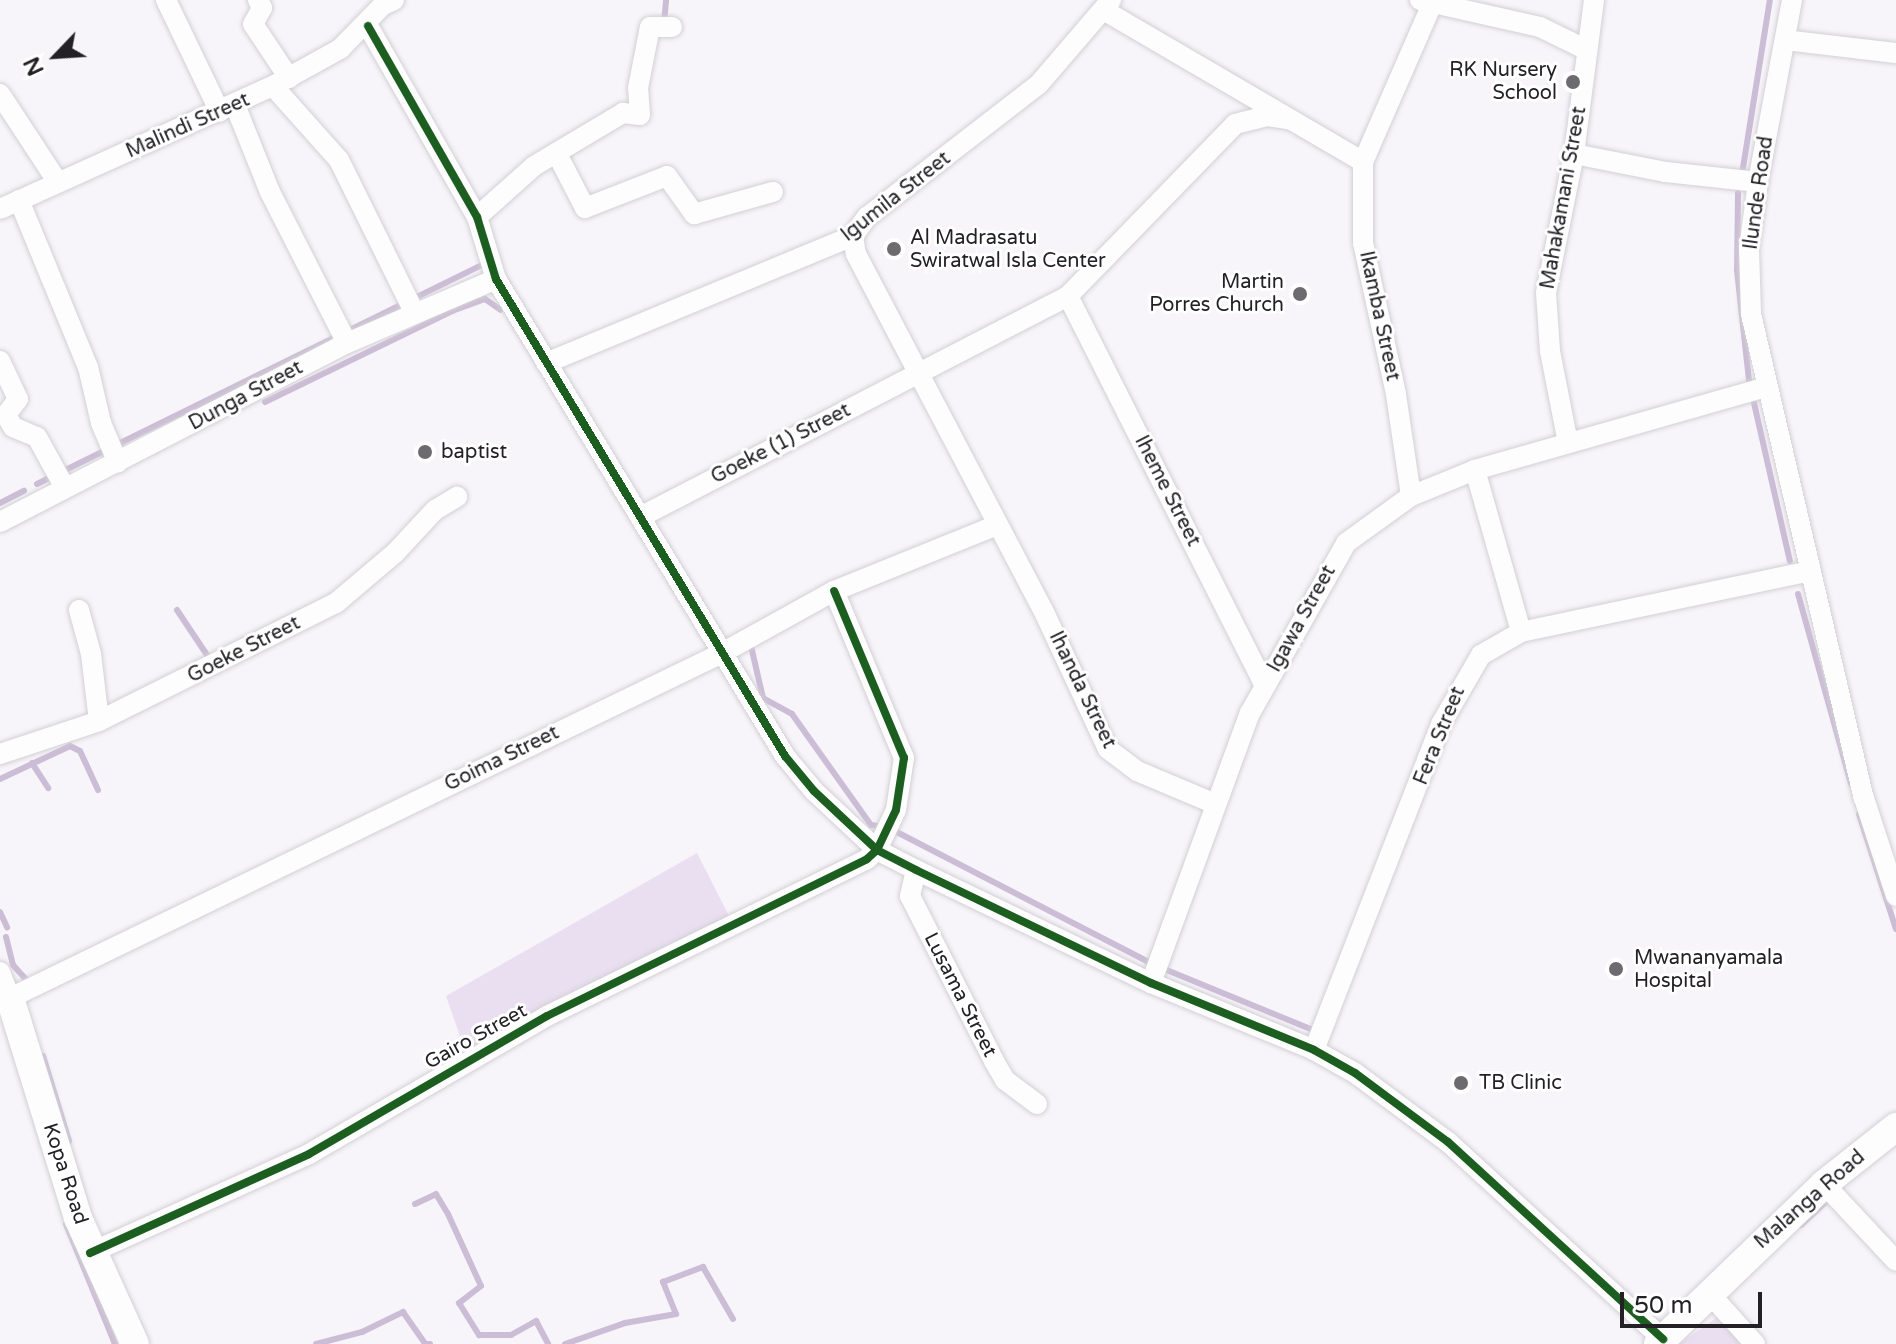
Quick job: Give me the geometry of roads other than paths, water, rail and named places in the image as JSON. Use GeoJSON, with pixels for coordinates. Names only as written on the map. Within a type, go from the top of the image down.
{"type":"FeatureCollection","features":[{"type":"Feature","properties":{"kind":"street"},"geometry":{"type":"LineString","coordinates":[[166,0],[228,109],[347,343]]}},
{"type":"Feature","properties":{"kind":"street"},"geometry":{"type":"LineString","coordinates":[[258,0],[262,8],[253,24],[281,82],[339,160],[414,312]]}},
{"type":"Feature","properties":{"kind":"street","name":"Mahakamani Street"},"geometry":{"type":"LineString","coordinates":[[1568,443],[1550,351],[1546,293],[1574,154],[1585,49],[1594,0]]}},
{"type":"Feature","properties":{"kind":"street","name":"Ilunde Road"},"geometry":{"type":"LineString","coordinates":[[1792,0],[1758,182],[1749,249],[1751,314],[1864,798],[1896,896]]}},
{"type":"Feature","properties":{"kind":"street","name":"Malindi Street"},"geometry":{"type":"LineString","coordinates":[[0,209],[57,181],[228,109],[281,82],[340,49],[368,26],[386,2]]}},
{"type":"Feature","properties":{"kind":"street"},"geometry":{"type":"LineString","coordinates":[[1426,3],[1540,27],[1585,49]]}},
{"type":"Feature","properties":{"kind":"street","name":"Ikamba Street"},"geometry":{"type":"LineString","coordinates":[[1411,496],[1396,394],[1363,243],[1363,162],[1426,3]]}},
{"type":"Feature","properties":{"kind":"street"},"geometry":{"type":"LineString","coordinates":[[1108,6],[1288,119],[1363,162]]}},
{"type":"Feature","properties":{"kind":"street","name":"Igumila Street"},"geometry":{"type":"LineString","coordinates":[[546,363],[853,236],[867,217],[1039,84],[1108,6]]}},
{"type":"Feature","properties":{"kind":"street"},"geometry":{"type":"LineString","coordinates":[[368,26],[477,217],[496,279],[785,756],[814,791],[877,850],[1151,983],[1314,1050],[1355,1073],[1448,1142],[1660,1342]]}},
{"type":"Feature","properties":{"kind":"street"},"geometry":{"type":"LineString","coordinates":[[477,217],[534,166],[623,113],[640,115],[638,88],[650,27],[672,27]]}},
{"type":"Feature","properties":{"kind":"street"},"geometry":{"type":"LineString","coordinates":[[1785,40],[1896,53]]}},
{"type":"Feature","properties":{"kind":"street"},"geometry":{"type":"LineString","coordinates":[[0,94],[57,181]]}},
{"type":"Feature","properties":{"kind":"street","name":"Goeke (1) Street"},"geometry":{"type":"LineString","coordinates":[[642,516],[1068,296],[1235,124],[1268,116],[1288,119]]}},
{"type":"Feature","properties":{"kind":"street"},"geometry":{"type":"LineString","coordinates":[[557,154],[585,208],[667,176],[694,214],[773,192]]}},
{"type":"Feature","properties":{"kind":"street"},"geometry":{"type":"LineString","coordinates":[[1574,154],[1666,172],[1758,182]]}},
{"type":"Feature","properties":{"kind":"street"},"geometry":{"type":"LineString","coordinates":[[19,200],[88,367],[101,423],[118,463]]}},
{"type":"Feature","properties":{"kind":"street","name":"Ihanda Street"},"geometry":{"type":"LineString","coordinates":[[853,236],[856,254],[920,373],[1108,749],[1137,771],[1215,804]]}},
{"type":"Feature","properties":{"kind":"street","name":"Dunga Street"},"geometry":{"type":"LineString","coordinates":[[0,522],[347,343],[496,279]]}},
{"type":"Feature","properties":{"kind":"street","name":"Iheme Street"},"geometry":{"type":"LineString","coordinates":[[1068,296],[1265,686]]}},
{"type":"Feature","properties":{"kind":"street"},"geometry":{"type":"LineString","coordinates":[[0,361],[18,399],[6,415],[13,427],[37,437],[65,488]]}},
{"type":"Feature","properties":{"kind":"street","name":"Igawa Street"},"geometry":{"type":"LineString","coordinates":[[1151,983],[1215,804],[1265,686],[1346,543],[1411,496],[1475,470],[1766,387]]}},
{"type":"Feature","properties":{"kind":"street"},"geometry":{"type":"LineString","coordinates":[[1475,470],[1521,632]]}},
{"type":"Feature","properties":{"kind":"street","name":"Goeke Street"},"geometry":{"type":"LineString","coordinates":[[0,754],[99,721],[336,603],[395,553],[435,510],[457,497]]}},
{"type":"Feature","properties":{"kind":"street","name":"Goima Street"},"geometry":{"type":"LineString","coordinates":[[5,985],[724,652],[834,591],[997,525]]}},
{"type":"Feature","properties":{"kind":"street","name":"Fera Street"},"geometry":{"type":"LineString","coordinates":[[1314,1050],[1456,690],[1481,655],[1521,632],[1811,571]]}},
{"type":"Feature","properties":{"kind":"street"},"geometry":{"type":"LineString","coordinates":[[834,591],[904,758],[896,810],[877,850]]}},
{"type":"Feature","properties":{"kind":"street"},"geometry":{"type":"LineString","coordinates":[[79,610],[91,654],[99,721]]}},
{"type":"Feature","properties":{"kind":"street","name":"Gairo Street"},"geometry":{"type":"LineString","coordinates":[[90,1253],[309,1154],[467,1058],[826,880],[877,850]]}},
{"type":"Feature","properties":{"kind":"street","name":"Lusama Street"},"geometry":{"type":"LineString","coordinates":[[916,870],[910,896],[994,1061],[1005,1080],[1037,1104]]}},
{"type":"Feature","properties":{"kind":"street","name":"Kopa Road"},"geometry":{"type":"LineString","coordinates":[[5,985],[90,1253],[135,1344]]}},
{"type":"Feature","properties":{"kind":"street","name":"Malanga Road"},"geometry":{"type":"LineString","coordinates":[[1660,1342],[1708,1292],[1824,1184],[1896,1127]]}},
{"type":"Feature","properties":{"kind":"street"},"geometry":{"type":"LineString","coordinates":[[1824,1184],[1896,1261]]}},
{"type":"Feature","properties":{"kind":"street"},"geometry":{"type":"LineString","coordinates":[[1708,1292],[1755,1344]]}},
{"type":"Feature","properties":{"kind":"waterway"},"geometry":{"type":"LineString","coordinates":[[664,24],[666,0]]}},
{"type":"Feature","properties":{"kind":"waterway"},"geometry":{"type":"LineString","coordinates":[[1742,174],[1770,0]]}},
{"type":"Feature","properties":{"kind":"waterway"},"geometry":{"type":"LineString","coordinates":[[1738,193],[1737,270],[1749,381]]}},
{"type":"Feature","properties":{"kind":"waterway"},"geometry":{"type":"LineString","coordinates":[[37,484],[486,263]]}},
{"type":"Feature","properties":{"kind":"waterway"},"geometry":{"type":"LineString","coordinates":[[265,402],[452,311],[485,299],[501,310]]}},
{"type":"Feature","properties":{"kind":"waterway"},"geometry":{"type":"LineString","coordinates":[[1754,403],[1790,561]]}},
{"type":"Feature","properties":{"kind":"waterway"},"geometry":{"type":"LineString","coordinates":[[0,503],[24,491]]}},
{"type":"Feature","properties":{"kind":"waterway"},"geometry":{"type":"LineString","coordinates":[[1798,594],[1851,784]]}},
{"type":"Feature","properties":{"kind":"waterway"},"geometry":{"type":"LineString","coordinates":[[177,610],[209,658]]}},
{"type":"Feature","properties":{"kind":"waterway"},"geometry":{"type":"LineString","coordinates":[[751,646],[763,698],[792,714],[871,825],[889,828],[1152,964],[1313,1030]]}},
{"type":"Feature","properties":{"kind":"waterway"},"geometry":{"type":"LineString","coordinates":[[0,779],[70,746],[80,751],[98,790]]}},
{"type":"Feature","properties":{"kind":"waterway"},"geometry":{"type":"LineString","coordinates":[[32,763],[48,788]]}},
{"type":"Feature","properties":{"kind":"waterway"},"geometry":{"type":"LineString","coordinates":[[1859,814],[1896,929]]}},
{"type":"Feature","properties":{"kind":"waterway"},"geometry":{"type":"LineString","coordinates":[[0,912],[7,927]]}},
{"type":"Feature","properties":{"kind":"waterway"},"geometry":{"type":"LineString","coordinates":[[6,937],[13,965],[29,983]]}},
{"type":"Feature","properties":{"kind":"waterway"},"geometry":{"type":"LineString","coordinates":[[43,1056],[69,1141]]}},
{"type":"Feature","properties":{"kind":"waterway"},"geometry":{"type":"LineString","coordinates":[[415,1204],[436,1194],[448,1214],[481,1286],[459,1303],[479,1335],[511,1335],[536,1321],[548,1344]]}},
{"type":"Feature","properties":{"kind":"waterway"},"geometry":{"type":"LineString","coordinates":[[1801,1225],[1831,1197]]}},
{"type":"Feature","properties":{"kind":"waterway"},"geometry":{"type":"LineString","coordinates":[[66,1224],[115,1344]]}},
{"type":"Feature","properties":{"kind":"waterway"},"geometry":{"type":"LineString","coordinates":[[565,1344],[625,1323],[676,1314],[663,1282],[703,1267],[733,1319]]}},
{"type":"Feature","properties":{"kind":"waterway"},"geometry":{"type":"LineString","coordinates":[[316,1344],[362,1332],[403,1312],[425,1344],[430,1344]]}},
{"type":"Feature","properties":{"kind":"place","name":"RK Nursery School"},"geometry":{"type":"Point","coordinates":[1573,82]}},
{"type":"Feature","properties":{"kind":"place","name":"Al Madrasatu Swiratwal Isla Center"},"geometry":{"type":"Point","coordinates":[894,249]}},
{"type":"Feature","properties":{"kind":"place","name":"Martin Porres Church"},"geometry":{"type":"Point","coordinates":[1300,294]}},
{"type":"Feature","properties":{"kind":"place","name":"baptist"},"geometry":{"type":"Point","coordinates":[425,452]}},
{"type":"Feature","properties":{"kind":"place","name":"Mwananyamala Hospital"},"geometry":{"type":"Point","coordinates":[1616,969]}},
{"type":"Feature","properties":{"kind":"place","name":"TB Clinic"},"geometry":{"type":"Point","coordinates":[1461,1083]}}]}
